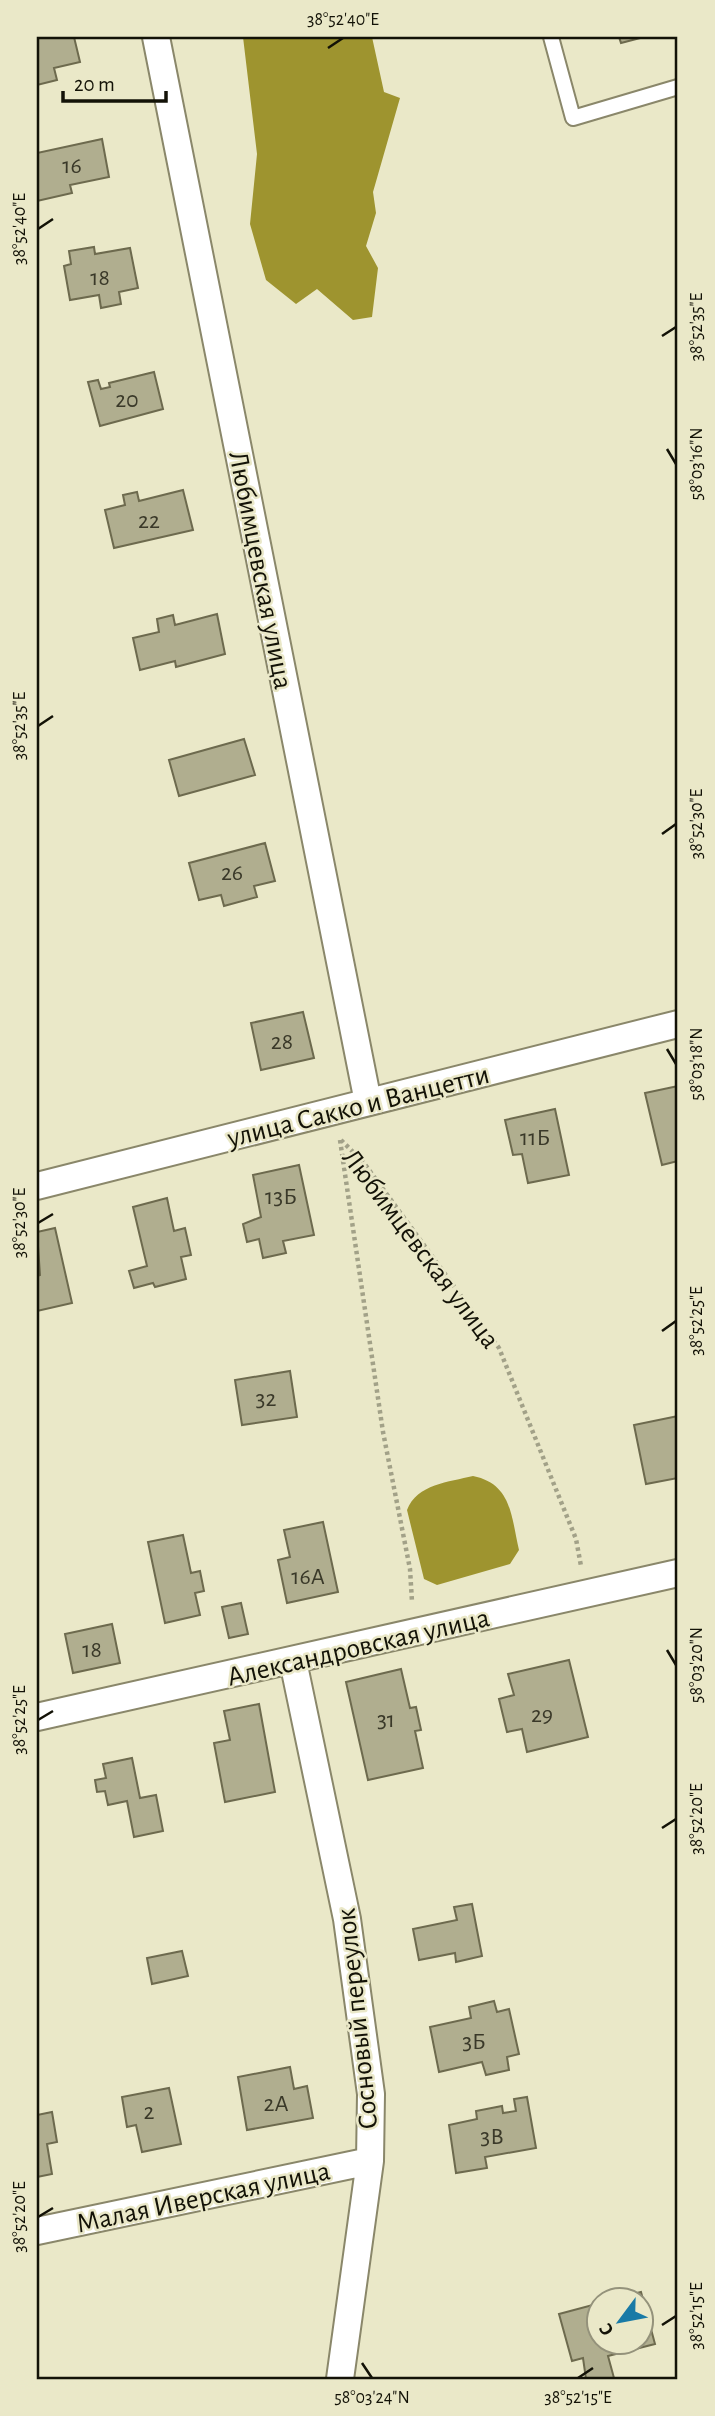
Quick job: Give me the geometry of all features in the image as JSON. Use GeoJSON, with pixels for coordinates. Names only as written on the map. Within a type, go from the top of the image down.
{"type":"FeatureCollection","features":[{"type":"Feature","properties":{"kind":"street","name":"Любимцевская улица"},"geometry":{"type":"LineString","coordinates":[[156,37],[368,1102]]}},
{"type":"Feature","properties":{"kind":"street","name":"улица Сакко и Ванцетти"},"geometry":{"type":"LineString","coordinates":[[37,1186],[678,1024]]}},
{"type":"Feature","properties":{"kind":"street","name":"Александровская улица"},"geometry":{"type":"LineString","coordinates":[[37,1717],[678,1573]]}},
{"type":"Feature","properties":{"kind":"street","name":"Сосновый переулок"},"geometry":{"type":"LineString","coordinates":[[293,1661],[347,1919],[370,2094],[370,2161],[340,2379]]}},
{"type":"Feature","properties":{"kind":"street","name":"Малая Иверская улица"},"geometry":{"type":"LineString","coordinates":[[37,2231],[370,2161]]}},
{"type":"Feature","properties":{"kind":"lane"},"geometry":{"type":"LineString","coordinates":[[551,37],[573,118],[678,87]]}},
{"type":"Feature","properties":{"kind":"path"},"geometry":{"type":"LineString","coordinates":[[334,1111],[383,1432],[410,1569],[413,1634]]}},
{"type":"Feature","properties":{"kind":"path","name":"Любимцевская улица"},"geometry":{"type":"LineString","coordinates":[[340,1139],[378,1182],[499,1348],[576,1539],[586,1594]]}},
{"type":"Feature","properties":{"kind":"shaded area"},"geometry":{"type":"Polygon","coordinates":[[[243,37],[372,37],[384,92],[400,98],[373,192],[376,213],[366,246],[378,268],[372,317],[353,320],[317,289],[296,304],[266,280],[250,224],[257,154],[243,37]]]}},
{"type":"Feature","properties":{"kind":"shaded area"},"geometry":{"type":"Polygon","coordinates":[[[473,1476],[496,1486],[503,1494],[508,1503],[519,1550],[510,1564],[437,1585],[424,1579],[407,1510],[412,1501],[426,1489],[473,1476]]]}},
{"type":"Feature","properties":{"kind":"building"},"geometry":{"type":"Polygon","coordinates":[[[37,37],[74,37],[80,62],[54,68],[57,80],[37,85],[37,37]]]}},
{"type":"Feature","properties":{"kind":"building"},"geometry":{"type":"Polygon","coordinates":[[[619,37],[644,37],[621,43],[619,37]]]}},
{"type":"Feature","properties":{"kind":"building"},"geometry":{"type":"Polygon","coordinates":[[[102,139],[109,177],[70,185],[72,193],[37,201],[37,153],[102,139]]]}},
{"type":"Feature","properties":{"kind":"building"},"geometry":{"type":"Polygon","coordinates":[[[94,247],[95,254],[130,248],[138,288],[119,292],[121,304],[101,308],[99,295],[70,300],[64,266],[71,264],[69,251],[94,247]]]}},
{"type":"Feature","properties":{"kind":"building"},"geometry":{"type":"Polygon","coordinates":[[[154,372],[163,409],[100,426],[88,382],[98,380],[101,389],[110,387],[109,383],[154,372]]]}},
{"type":"Feature","properties":{"kind":"building"},"geometry":{"type":"Polygon","coordinates":[[[183,490],[193,530],[114,548],[105,510],[125,505],[123,495],[137,492],[139,501],[183,490]]]}},
{"type":"Feature","properties":{"kind":"building"},"geometry":{"type":"Polygon","coordinates":[[[217,614],[225,654],[176,667],[175,661],[140,670],[133,638],[159,632],[157,619],[173,615],[175,625],[217,614]]]}},
{"type":"Feature","properties":{"kind":"building"},"geometry":{"type":"Polygon","coordinates":[[[244,739],[255,775],[179,796],[169,760],[244,739]]]}},
{"type":"Feature","properties":{"kind":"building"},"geometry":{"type":"Polygon","coordinates":[[[265,843],[275,881],[254,886],[257,897],[224,906],[221,895],[199,900],[189,863],[265,843]]]}},
{"type":"Feature","properties":{"kind":"building"},"geometry":{"type":"Polygon","coordinates":[[[303,1012],[314,1058],[261,1070],[251,1023],[303,1012]]]}},
{"type":"Feature","properties":{"kind":"building"},"geometry":{"type":"Polygon","coordinates":[[[678,1086],[678,1161],[662,1165],[645,1093],[678,1086]]]}},
{"type":"Feature","properties":{"kind":"building"},"geometry":{"type":"Polygon","coordinates":[[[555,1109],[569,1175],[528,1183],[522,1154],[513,1155],[505,1120],[555,1109]]]}},
{"type":"Feature","properties":{"kind":"building"},"geometry":{"type":"Polygon","coordinates":[[[299,1165],[314,1235],[283,1241],[286,1253],[263,1258],[259,1239],[247,1242],[243,1224],[261,1217],[253,1175],[299,1165]]]}},
{"type":"Feature","properties":{"kind":"building"},"geometry":{"type":"Polygon","coordinates":[[[167,1198],[174,1231],[185,1228],[191,1255],[181,1257],[186,1279],[155,1287],[153,1283],[134,1288],[129,1271],[147,1266],[133,1207],[167,1198]]]}},
{"type":"Feature","properties":{"kind":"building"},"geometry":{"type":"Polygon","coordinates":[[[55,1228],[72,1303],[37,1311],[37,1276],[40,1275],[37,1232],[55,1228]]]}},
{"type":"Feature","properties":{"kind":"building"},"geometry":{"type":"Polygon","coordinates":[[[290,1371],[297,1417],[242,1425],[235,1380],[290,1371]]]}},
{"type":"Feature","properties":{"kind":"building"},"geometry":{"type":"Polygon","coordinates":[[[678,1416],[678,1478],[646,1484],[634,1425],[678,1416]]]}},
{"type":"Feature","properties":{"kind":"building"},"geometry":{"type":"Polygon","coordinates":[[[323,1522],[338,1592],[287,1603],[278,1560],[290,1557],[284,1530],[323,1522]]]}},
{"type":"Feature","properties":{"kind":"building"},"geometry":{"type":"Polygon","coordinates":[[[183,1535],[191,1573],[200,1571],[204,1591],[195,1593],[200,1615],[165,1623],[148,1542],[183,1535]]]}},
{"type":"Feature","properties":{"kind":"building"},"geometry":{"type":"Polygon","coordinates":[[[241,1603],[248,1634],[229,1638],[222,1607],[241,1603]]]}},
{"type":"Feature","properties":{"kind":"building"},"geometry":{"type":"Polygon","coordinates":[[[112,1624],[120,1663],[73,1673],[65,1634],[112,1624]]]}},
{"type":"Feature","properties":{"kind":"building"},"geometry":{"type":"Polygon","coordinates":[[[569,1660],[588,1737],[527,1752],[522,1729],[507,1732],[499,1699],[514,1695],[508,1674],[569,1660]]]}},
{"type":"Feature","properties":{"kind":"building"},"geometry":{"type":"Polygon","coordinates":[[[401,1669],[410,1708],[416,1707],[421,1730],[415,1731],[423,1768],[368,1780],[346,1682],[401,1669]]]}},
{"type":"Feature","properties":{"kind":"building"},"geometry":{"type":"Polygon","coordinates":[[[259,1704],[275,1792],[225,1802],[214,1743],[230,1740],[224,1711],[259,1704]]]}},
{"type":"Feature","properties":{"kind":"building"},"geometry":{"type":"Polygon","coordinates":[[[132,1758],[140,1798],[156,1795],[163,1831],[134,1837],[127,1801],[108,1805],[105,1791],[97,1792],[95,1780],[106,1778],[103,1764],[132,1758]]]}},
{"type":"Feature","properties":{"kind":"building"},"geometry":{"type":"Polygon","coordinates":[[[472,1904],[482,1956],[456,1962],[455,1953],[419,1960],[413,1929],[457,1920],[454,1907],[472,1904]]]}},
{"type":"Feature","properties":{"kind":"building"},"geometry":{"type":"Polygon","coordinates":[[[182,1951],[188,1976],[152,1984],[147,1958],[182,1951]]]}},
{"type":"Feature","properties":{"kind":"building"},"geometry":{"type":"Polygon","coordinates":[[[494,2001],[497,2012],[509,2009],[519,2054],[507,2057],[509,2070],[486,2075],[482,2062],[439,2072],[430,2027],[471,2018],[469,2007],[494,2001]]]}},
{"type":"Feature","properties":{"kind":"building"},"geometry":{"type":"Polygon","coordinates":[[[290,2067],[294,2089],[307,2086],[313,2118],[247,2130],[238,2077],[290,2067]]]}},
{"type":"Feature","properties":{"kind":"building"},"geometry":{"type":"Polygon","coordinates":[[[169,2088],[181,2144],[142,2152],[136,2125],[127,2127],[122,2097],[169,2088]]]}},
{"type":"Feature","properties":{"kind":"building"},"geometry":{"type":"Polygon","coordinates":[[[527,2097],[536,2148],[485,2157],[487,2168],[456,2173],[449,2125],[477,2119],[476,2111],[502,2106],[503,2113],[516,2111],[514,2099],[527,2097]]]}},
{"type":"Feature","properties":{"kind":"building"},"geometry":{"type":"Polygon","coordinates":[[[52,2112],[57,2142],[47,2144],[52,2174],[37,2177],[37,2115],[52,2112]]]}},
{"type":"Feature","properties":{"kind":"building"},"geometry":{"type":"Polygon","coordinates":[[[586,2307],[586,2356],[608,2356],[614,2378],[586,2379],[583,2358],[572,2361],[559,2314],[586,2307]]]}}]}
